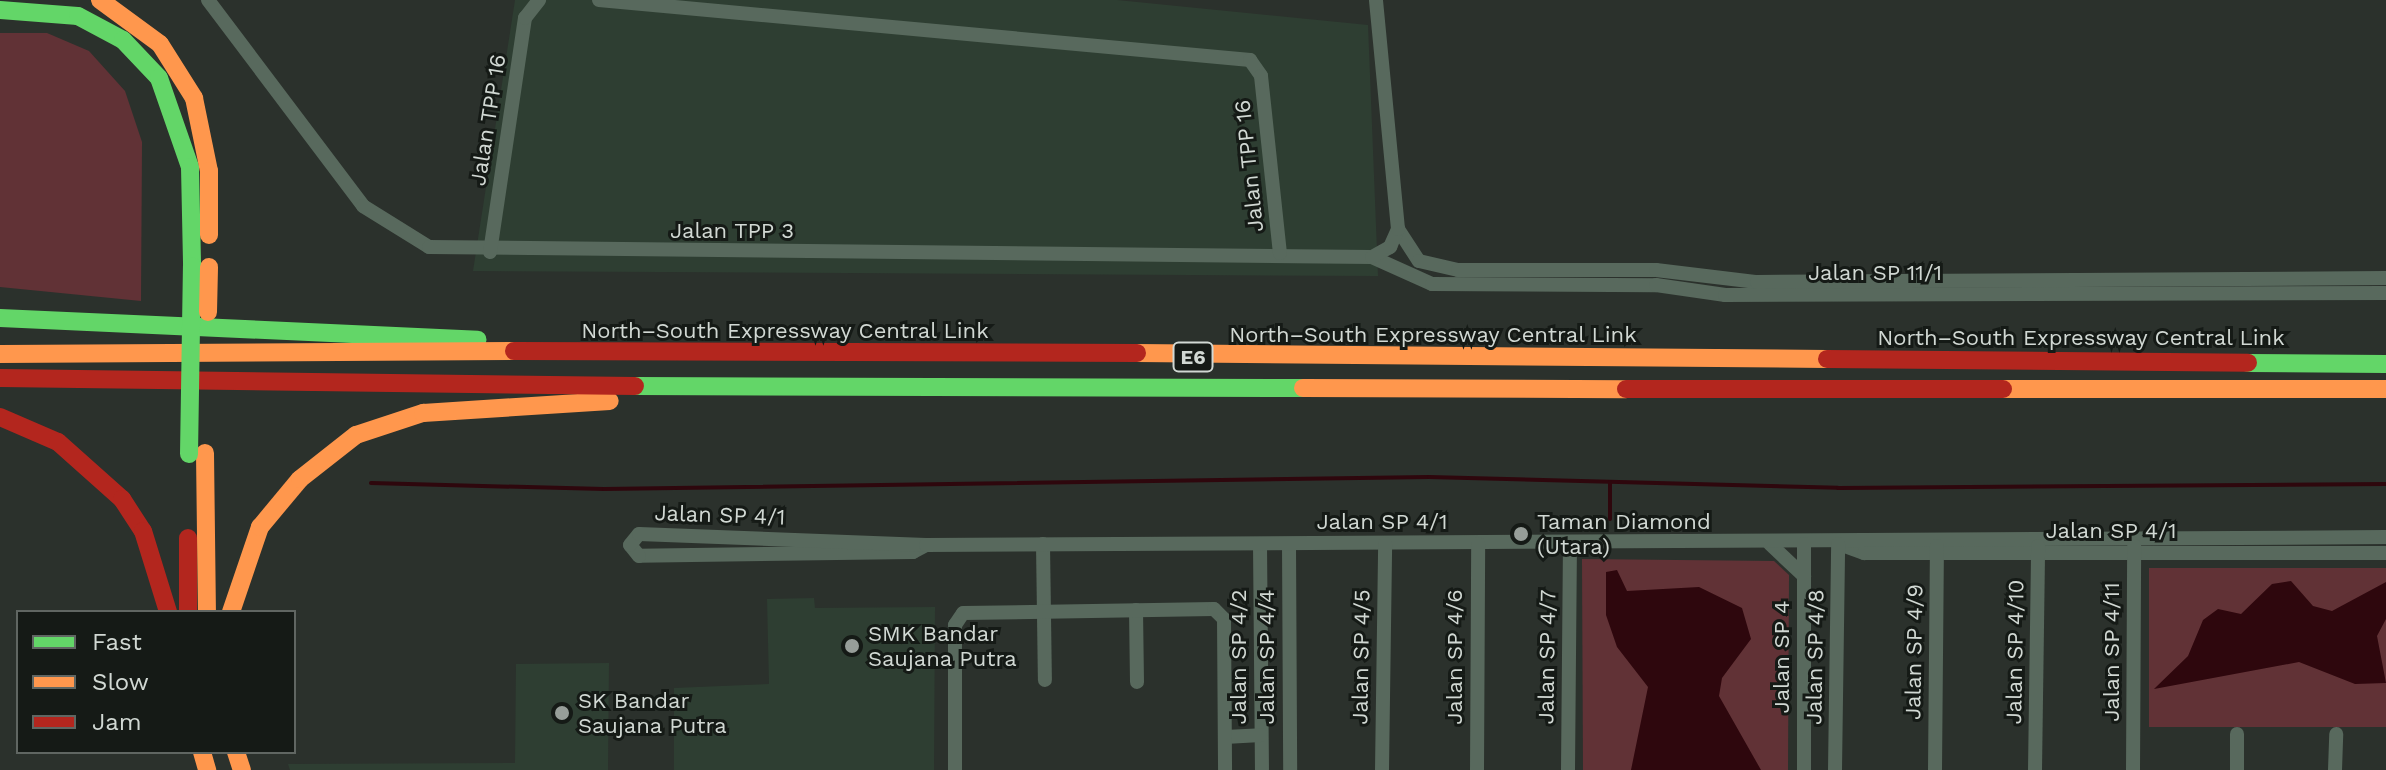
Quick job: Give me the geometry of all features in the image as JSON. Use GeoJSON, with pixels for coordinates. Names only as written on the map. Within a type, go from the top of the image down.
{"type":"FeatureCollection","features":[{"type":"Feature","properties":{"kind":"highway"},"geometry":{"type":"LineString","coordinates":[[100,0],[160,44],[194,98],[209,171],[200,266],[197,453],[188,610]]}},
{"type":"Feature","properties":{"kind":"highway"},"geometry":{"type":"LineString","coordinates":[[0,10],[47,8],[78,16],[123,40],[159,78],[190,167],[200,266]]}},
{"type":"Feature","properties":{"kind":"highway"},"geometry":{"type":"LineString","coordinates":[[0,318],[803,350]]}},
{"type":"Feature","properties":{"kind":"highway","name":"North–South Expressway Central Link"},"geometry":{"type":"LineString","coordinates":[[0,354],[803,350],[2386,364]]}},
{"type":"Feature","properties":{"kind":"highway","name":"E6"},"geometry":{"type":"LineString","coordinates":[[0,378],[796,388],[2386,389]]}},
{"type":"Feature","properties":{"kind":"highway"},"geometry":{"type":"LineString","coordinates":[[232,610],[260,527],[300,479],[356,435],[423,413],[477,407],[796,388]]}},
{"type":"Feature","properties":{"kind":"highway"},"geometry":{"type":"LineString","coordinates":[[0,417],[58,442],[122,499],[143,531],[167,610]]}},
{"type":"Feature","properties":{"kind":"highway"},"geometry":{"type":"LineString","coordinates":[[197,453],[207,610]]}},
{"type":"Feature","properties":{"kind":"street","name":"Jalan TPP 3"},"geometry":{"type":"LineString","coordinates":[[208,0],[363,206],[429,247],[490,252],[1280,253],[1372,257]]}},
{"type":"Feature","properties":{"kind":"street","name":"Jalan TPP 16"},"geometry":{"type":"LineString","coordinates":[[490,252],[525,18],[539,0]]}},
{"type":"Feature","properties":{"kind":"street","name":"Jalan TPP 16"},"geometry":{"type":"LineString","coordinates":[[599,0],[1250,60],[1261,76],[1280,253]]}},
{"type":"Feature","properties":{"kind":"street"},"geometry":{"type":"LineString","coordinates":[[1372,257],[1390,247],[1398,229],[1376,0]]}},
{"type":"Feature","properties":{"kind":"street","name":"Jalan SP 11/1"},"geometry":{"type":"LineString","coordinates":[[1398,229],[1419,261],[1458,270],[1656,270],[1757,282],[2386,278]]}},
{"type":"Feature","properties":{"kind":"street","name":"Jalan SP 11/1"},"geometry":{"type":"LineString","coordinates":[[1372,257],[1432,284],[1656,285],[1725,295],[2386,293]]}},
{"type":"Feature","properties":{"kind":"street","name":"Jalan SP 4/1"},"geometry":{"type":"LineString","coordinates":[[926,545],[913,552],[639,556],[630,545],[639,534],[926,545],[1838,544],[1867,535],[2386,537]]}},
{"type":"Feature","properties":{"kind":"street","name":"Jalan SP 4/9"},"geometry":{"type":"LineString","coordinates":[[1935,770],[1938,535]]}},
{"type":"Feature","properties":{"kind":"street","name":"Jalan SP 4/10"},"geometry":{"type":"LineString","coordinates":[[2035,770],[2038,535]]}},
{"type":"Feature","properties":{"kind":"street","name":"Jalan SP 4/11"},"geometry":{"type":"LineString","coordinates":[[2133,770],[2135,535]]}},
{"type":"Feature","properties":{"kind":"street"},"geometry":{"type":"LineString","coordinates":[[1043,544],[1045,680]]}},
{"type":"Feature","properties":{"kind":"street","name":"Jalan SP 4/2"},"geometry":{"type":"LineString","coordinates":[[1260,544],[1262,770]]}},
{"type":"Feature","properties":{"kind":"street","name":"Jalan SP 4/4"},"geometry":{"type":"LineString","coordinates":[[1289,544],[1290,770]]}},
{"type":"Feature","properties":{"kind":"street","name":"Jalan SP 4/5"},"geometry":{"type":"LineString","coordinates":[[1382,770],[1385,544]]}},
{"type":"Feature","properties":{"kind":"street","name":"Jalan SP 4/6"},"geometry":{"type":"LineString","coordinates":[[1477,770],[1478,544]]}},
{"type":"Feature","properties":{"kind":"street","name":"Jalan SP 4/7"},"geometry":{"type":"LineString","coordinates":[[1568,770],[1570,544]]}},
{"type":"Feature","properties":{"kind":"street"},"geometry":{"type":"LineString","coordinates":[[1770,544],[1804,576]]}},
{"type":"Feature","properties":{"kind":"street","name":"Jalan SP 4"},"geometry":{"type":"LineString","coordinates":[[1804,544],[1804,770]]}},
{"type":"Feature","properties":{"kind":"street","name":"Jalan SP 4/1"},"geometry":{"type":"LineString","coordinates":[[1838,544],[1864,553],[2386,553]]}},
{"type":"Feature","properties":{"kind":"street","name":"Jalan SP 4/8"},"geometry":{"type":"LineString","coordinates":[[1835,770],[1838,544]]}},
{"type":"Feature","properties":{"kind":"street"},"geometry":{"type":"LineString","coordinates":[[1136,610],[1137,682]]}},
{"type":"Feature","properties":{"kind":"street"},"geometry":{"type":"LineString","coordinates":[[955,770],[957,617],[1043,611],[1136,610],[1220,613],[1225,770]]}},
{"type":"Feature","properties":{"kind":"street"},"geometry":{"type":"LineString","coordinates":[[2237,734],[2237,770]]}},
{"type":"Feature","properties":{"kind":"street"},"geometry":{"type":"LineString","coordinates":[[2335,770],[2336,734]]}},
{"type":"Feature","properties":{"kind":"street"},"geometry":{"type":"LineString","coordinates":[[1225,737],[1261,735]]}},
{"type":"Feature","properties":{"kind":"shaded area"},"geometry":{"type":"Polygon","coordinates":[[[515,0],[1117,0],[1368,25],[1378,276],[473,271],[515,0]]]}},
{"type":"Feature","properties":{"kind":"shaded area"},"geometry":{"type":"Polygon","coordinates":[[[0,33],[47,33],[89,51],[125,91],[142,142],[141,301],[0,287],[0,33]]]}},
{"type":"Feature","properties":{"kind":"shaded area"},"geometry":{"type":"Polygon","coordinates":[[[1582,559],[1774,561],[1789,575],[1788,770],[1583,770],[1582,559]]]}},
{"type":"Feature","properties":{"kind":"shaded area"},"geometry":{"type":"Polygon","coordinates":[[[2149,568],[2386,568],[2386,727],[2149,727],[2149,568]]]}},
{"type":"Feature","properties":{"kind":"shaded area"},"geometry":{"type":"Polygon","coordinates":[[[1617,570],[1627,591],[1699,587],[1742,608],[1751,639],[1722,678],[1719,696],[1761,770],[1631,770],[1648,687],[1617,647],[1606,615],[1606,572],[1617,570]]]}},
{"type":"Feature","properties":{"kind":"shaded area"},"geometry":{"type":"Polygon","coordinates":[[[2291,581],[2313,606],[2332,611],[2386,582],[2386,619],[2377,636],[2386,683],[2355,684],[2299,662],[2154,689],[2188,656],[2203,620],[2218,609],[2241,614],[2272,584],[2291,581]]]}},
{"type":"Feature","properties":{"kind":"shaded area","name":"SMK Bandar Saujana Putra"},"geometry":{"type":"Polygon","coordinates":[[[814,598],[815,608],[935,607],[934,770],[674,770],[674,688],[769,684],[767,599],[814,598]]]}},
{"type":"Feature","properties":{"kind":"shaded area","name":"SK Bandar Saujana Putra"},"geometry":{"type":"Polygon","coordinates":[[[609,663],[608,770],[290,770],[288,764],[515,763],[516,664],[609,663]]]}},
{"type":"Feature","properties":{"kind":"waterway"},"geometry":{"type":"LineString","coordinates":[[371,483],[604,489],[1429,477],[1838,488],[2386,484]]}},
{"type":"Feature","properties":{"kind":"waterway"},"geometry":{"type":"LineString","coordinates":[[1610,482],[1610,519]]}},
{"type":"Feature","properties":{"kind":"traffic: fast"},"geometry":{"type":"LineString","coordinates":[[0,10],[78,16],[123,40],[159,78],[190,167],[192,266]]}},
{"type":"Feature","properties":{"kind":"traffic: fast"},"geometry":{"type":"LineString","coordinates":[[189,454],[192,266]]}},
{"type":"Feature","properties":{"kind":"traffic: fast"},"geometry":{"type":"LineString","coordinates":[[0,318],[477,340]]}},
{"type":"Feature","properties":{"kind":"traffic: fast"},"geometry":{"type":"LineString","coordinates":[[2248,363],[2386,364]]}},
{"type":"Feature","properties":{"kind":"traffic: fast"},"geometry":{"type":"LineString","coordinates":[[635,386],[1303,388]]}},
{"type":"Feature","properties":{"kind":"traffic: slow"},"geometry":{"type":"LineString","coordinates":[[100,0],[160,44],[194,98],[209,171],[209,235]]}},
{"type":"Feature","properties":{"kind":"traffic: slow"},"geometry":{"type":"LineString","coordinates":[[208,312],[209,267]]}},
{"type":"Feature","properties":{"kind":"traffic: slow"},"geometry":{"type":"LineString","coordinates":[[0,354],[514,351]]}},
{"type":"Feature","properties":{"kind":"traffic: slow"},"geometry":{"type":"LineString","coordinates":[[1137,353],[1827,359]]}},
{"type":"Feature","properties":{"kind":"traffic: slow"},"geometry":{"type":"LineString","coordinates":[[1303,388],[1626,389]]}},
{"type":"Feature","properties":{"kind":"traffic: slow"},"geometry":{"type":"LineString","coordinates":[[2003,389],[2386,389]]}},
{"type":"Feature","properties":{"kind":"traffic: slow"},"geometry":{"type":"LineString","coordinates":[[232,610],[260,527],[300,479],[356,435],[423,413],[610,401]]}},
{"type":"Feature","properties":{"kind":"traffic: slow"},"geometry":{"type":"LineString","coordinates":[[205,453],[207,610]]}},
{"type":"Feature","properties":{"kind":"traffic: slow"},"geometry":{"type":"LineString","coordinates":[[203,754],[207,770]]}},
{"type":"Feature","properties":{"kind":"traffic: slow"},"geometry":{"type":"LineString","coordinates":[[237,754],[242,770]]}},
{"type":"Feature","properties":{"kind":"traffic: jam"},"geometry":{"type":"LineString","coordinates":[[514,351],[1137,353]]}},
{"type":"Feature","properties":{"kind":"traffic: jam"},"geometry":{"type":"LineString","coordinates":[[1827,359],[2248,363]]}},
{"type":"Feature","properties":{"kind":"traffic: jam"},"geometry":{"type":"LineString","coordinates":[[0,378],[635,386]]}},
{"type":"Feature","properties":{"kind":"traffic: jam"},"geometry":{"type":"LineString","coordinates":[[1626,389],[2003,389]]}},
{"type":"Feature","properties":{"kind":"traffic: jam"},"geometry":{"type":"LineString","coordinates":[[0,417],[58,442],[122,499],[143,531],[167,610]]}},
{"type":"Feature","properties":{"kind":"traffic: jam"},"geometry":{"type":"LineString","coordinates":[[188,538],[188,610]]}},
{"type":"Feature","properties":{"kind":"place","name":"Taman Diamond (Utara)"},"geometry":{"type":"Point","coordinates":[1521,534]}},
{"type":"Feature","properties":{"kind":"place","name":"SMK Bandar Saujana Putra"},"geometry":{"type":"Point","coordinates":[852,646]}},
{"type":"Feature","properties":{"kind":"place","name":"SK Bandar Saujana Putra"},"geometry":{"type":"Point","coordinates":[562,713]}}]}
